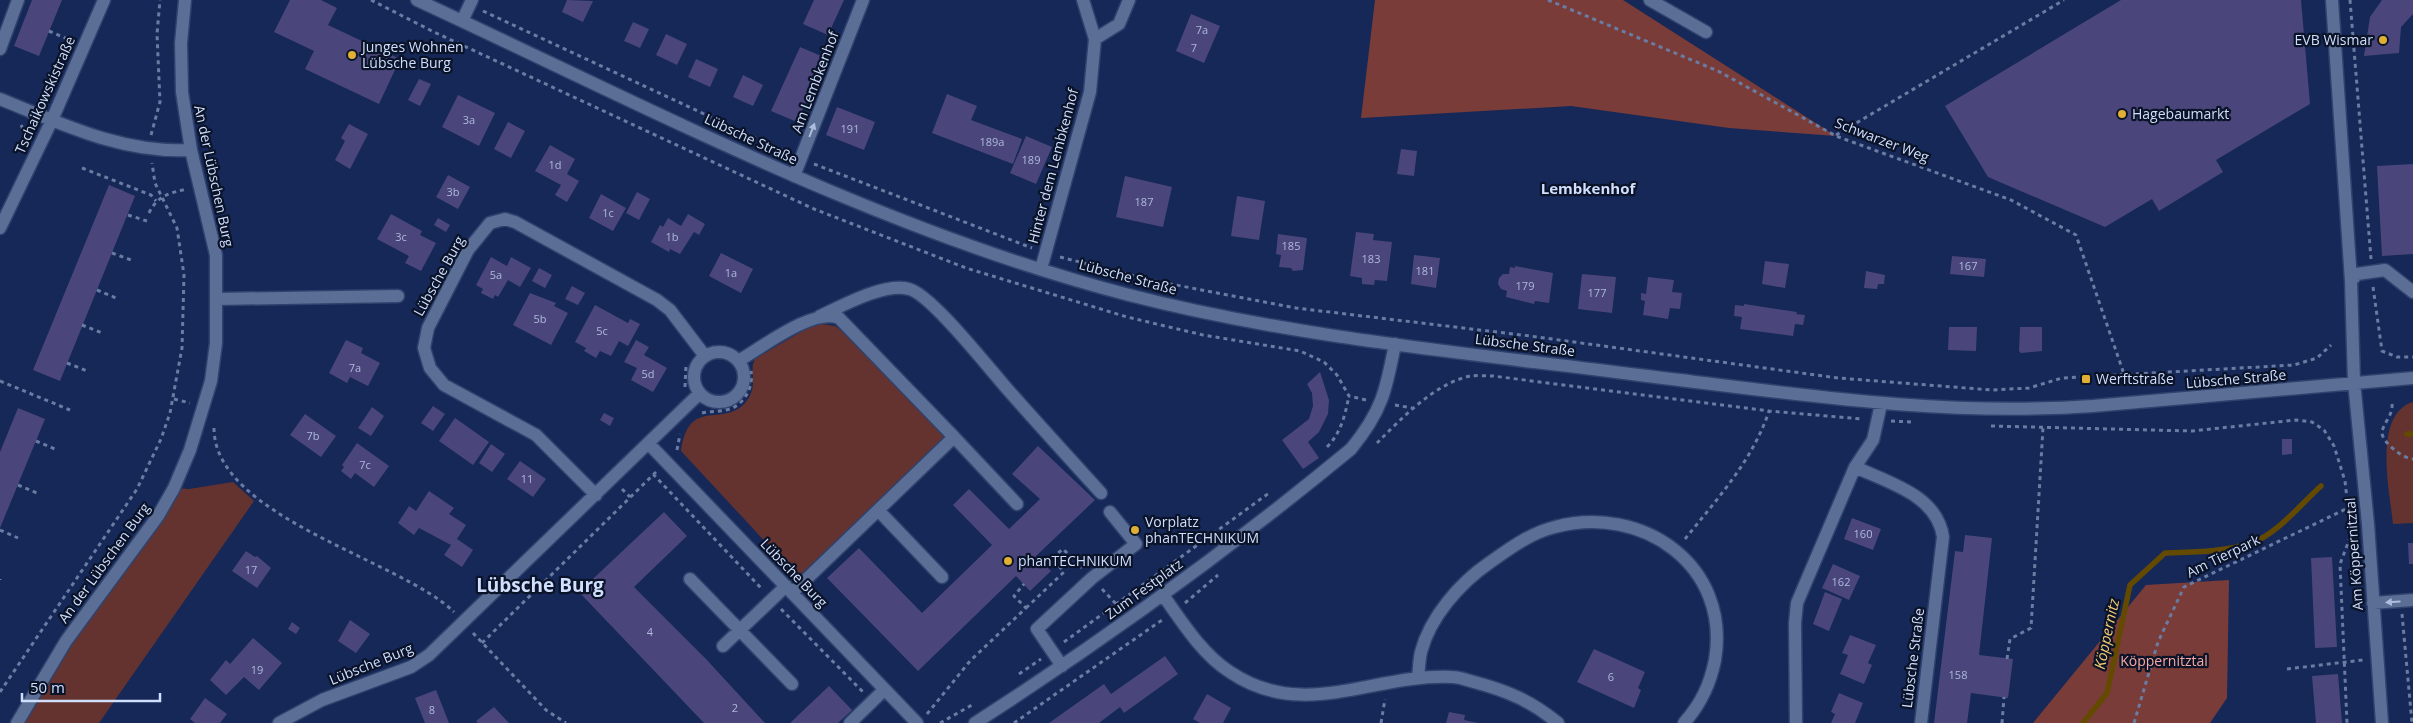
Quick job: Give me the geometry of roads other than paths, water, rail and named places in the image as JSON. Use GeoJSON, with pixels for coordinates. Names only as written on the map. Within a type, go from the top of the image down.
{"type":"FeatureCollection","features":[{"type":"Feature","properties":{"kind":"street"},"geometry":{"type":"LineString","coordinates":[[0,49],[18,0]]}},
{"type":"Feature","properties":{"kind":"street","name":"Tschaikowskistraße"},"geometry":{"type":"LineString","coordinates":[[0,228],[52,120],[104,0]]}},
{"type":"Feature","properties":{"kind":"street","name":"An der Lübschen Burg"},"geometry":{"type":"LineString","coordinates":[[17,723],[66,641],[132,553],[158,516],[174,488],[193,442],[211,381],[216,344],[216,255],[191,150],[182,92],[181,44],[185,0]]}},
{"type":"Feature","properties":{"kind":"street","name":"Lübsche Straße"},"geometry":{"type":"LineString","coordinates":[[417,0],[794,176],[911,224],[1041,269],[1129,295],[1248,321],[1395,344],[1881,404],[1974,410],[2044,410],[2413,378]]}},
{"type":"Feature","properties":{"kind":"street","name":"Am Lembkenhof"},"geometry":{"type":"LineString","coordinates":[[794,176],[864,0]]}},
{"type":"Feature","properties":{"kind":"street","name":"Hinter dem Lembkenhof"},"geometry":{"type":"LineString","coordinates":[[1041,269],[1090,92],[1095,40],[1082,0]]}},
{"type":"Feature","properties":{"kind":"street"},"geometry":{"type":"LineString","coordinates":[[1095,40],[1119,24],[1129,0]]}},
{"type":"Feature","properties":{"kind":"street"},"geometry":{"type":"LineString","coordinates":[[1650,0],[1706,32]]}},
{"type":"Feature","properties":{"kind":"street"},"geometry":{"type":"LineString","coordinates":[[2332,0],[2351,281],[2354,382]]}},
{"type":"Feature","properties":{"kind":"street"},"geometry":{"type":"LineString","coordinates":[[462,21],[470,3]]}},
{"type":"Feature","properties":{"kind":"street"},"geometry":{"type":"LineString","coordinates":[[0,99],[117,144],[151,150],[191,150]]}},
{"type":"Feature","properties":{"kind":"street","name":"Lübsche Burg"},"geometry":{"type":"LineString","coordinates":[[596,495],[536,435],[444,385],[430,368],[424,348],[428,328],[468,250],[482,232],[496,220],[504,219],[514,222],[650,296],[670,310],[705,356]]}},
{"type":"Feature","properties":{"kind":"street"},"geometry":{"type":"LineString","coordinates":[[2351,281],[2357,274],[2386,270],[2413,292]]}},
{"type":"Feature","properties":{"kind":"street"},"geometry":{"type":"LineString","coordinates":[[738,361],[806,322],[865,296],[899,288],[919,293],[964,339],[1101,492]]}},
{"type":"Feature","properties":{"kind":"street"},"geometry":{"type":"LineString","coordinates":[[217,299],[398,296]]}},
{"type":"Feature","properties":{"kind":"street"},"geometry":{"type":"LineString","coordinates":[[820,316],[830,315],[839,318],[1017,504]]}},
{"type":"Feature","properties":{"kind":"street","name":"Zum Festplatz"},"geometry":{"type":"LineString","coordinates":[[975,723],[1163,596],[1351,449],[1370,425],[1382,403],[1395,344]]}},
{"type":"Feature","properties":{"kind":"street"},"geometry":{"type":"LineString","coordinates":[[720,352],[730,354],[738,361],[744,375],[744,383],[735,396],[729,400],[713,402],[700,393],[694,381],[694,372],[698,363],[705,356],[720,352]]}},
{"type":"Feature","properties":{"kind":"street","name":"Am Köppernitztal"},"geometry":{"type":"LineString","coordinates":[[2354,382],[2382,723]]}},
{"type":"Feature","properties":{"kind":"street","name":"Lübsche Burg"},"geometry":{"type":"LineString","coordinates":[[279,723],[322,700],[411,667],[429,655],[700,393]]}},
{"type":"Feature","properties":{"kind":"street"},"geometry":{"type":"LineString","coordinates":[[1796,723],[1795,624],[1797,603],[1855,467],[1873,440],[1879,421],[1881,404]]}},
{"type":"Feature","properties":{"kind":"street"},"geometry":{"type":"LineString","coordinates":[[723,646],[878,510],[954,437]]}},
{"type":"Feature","properties":{"kind":"street","name":"Lübsche Burg"},"geometry":{"type":"LineString","coordinates":[[649,444],[884,690],[924,720]]}},
{"type":"Feature","properties":{"kind":"street","name":"Lübsche Straße"},"geometry":{"type":"LineString","coordinates":[[1855,467],[1916,496],[1933,510],[1941,523],[1943,537],[1921,723]]}},
{"type":"Feature","properties":{"kind":"street"},"geometry":{"type":"LineString","coordinates":[[878,510],[942,577]]}},
{"type":"Feature","properties":{"kind":"street"},"geometry":{"type":"LineString","coordinates":[[1062,666],[1037,629],[1092,578],[1136,544],[1110,512]]}},
{"type":"Feature","properties":{"kind":"street"},"geometry":{"type":"LineString","coordinates":[[1418,678],[1421,652],[1429,632],[1452,597],[1479,570],[1536,534],[1554,527],[1598,522],[1633,528],[1656,537],[1675,550],[1696,572],[1707,591],[1713,607],[1718,640],[1705,694],[1697,709],[1684,723]]}},
{"type":"Feature","properties":{"kind":"street"},"geometry":{"type":"LineString","coordinates":[[690,579],[792,684]]}},
{"type":"Feature","properties":{"kind":"street"},"geometry":{"type":"LineString","coordinates":[[1163,596],[1215,661],[1254,686],[1280,693],[1314,696],[1418,678],[1453,677],[1505,690],[1539,708],[1558,723]]}},
{"type":"Feature","properties":{"kind":"street"},"geometry":{"type":"LineString","coordinates":[[2373,604],[2407,601]]}},
{"type":"Feature","properties":{"kind":"street"},"geometry":{"type":"LineString","coordinates":[[850,723],[884,690]]}},
{"type":"Feature","properties":{"kind":"waterway","name":"Köppernitz"},"geometry":{"type":"LineString","coordinates":[[2407,434],[2413,434]]}},
{"type":"Feature","properties":{"kind":"waterway","name":"Köppernitz"},"geometry":{"type":"LineString","coordinates":[[2083,723],[2107,693],[2130,585],[2165,553],[2221,550],[2262,538],[2271,533],[2321,486]]}},
{"type":"Feature","properties":{"kind":"place","name":"EVB Wismar"},"geometry":{"type":"Point","coordinates":[2383,40]}},
{"type":"Feature","properties":{"kind":"place","name":"Junges Wohnen Lübsche Burg"},"geometry":{"type":"Point","coordinates":[352,55]}},
{"type":"Feature","properties":{"kind":"place","name":"Hagebaumarkt"},"geometry":{"type":"Point","coordinates":[2122,114]}},
{"type":"Feature","properties":{"kind":"place","name":"Werftstraße"},"geometry":{"type":"Point","coordinates":[2086,379]}},
{"type":"Feature","properties":{"kind":"place","name":"Vorplatz phanTECHNIKUM"},"geometry":{"type":"Point","coordinates":[1135,530]}},
{"type":"Feature","properties":{"kind":"place","name":"phanTECHNIKUM"},"geometry":{"type":"Point","coordinates":[1008,561]}},
{"type":"Feature","properties":{"kind":"district","name":"Lembkenhof"},"geometry":{"type":"Point","coordinates":[1588,189]}},
{"type":"Feature","properties":{"kind":"district","name":"Lübsche Burg"},"geometry":{"type":"Point","coordinates":[540,585]}},
{"type":"Feature","properties":{"kind":"park label","name":"Köppernitztal"},"geometry":{"type":"Point","coordinates":[2164,661]}}]}
